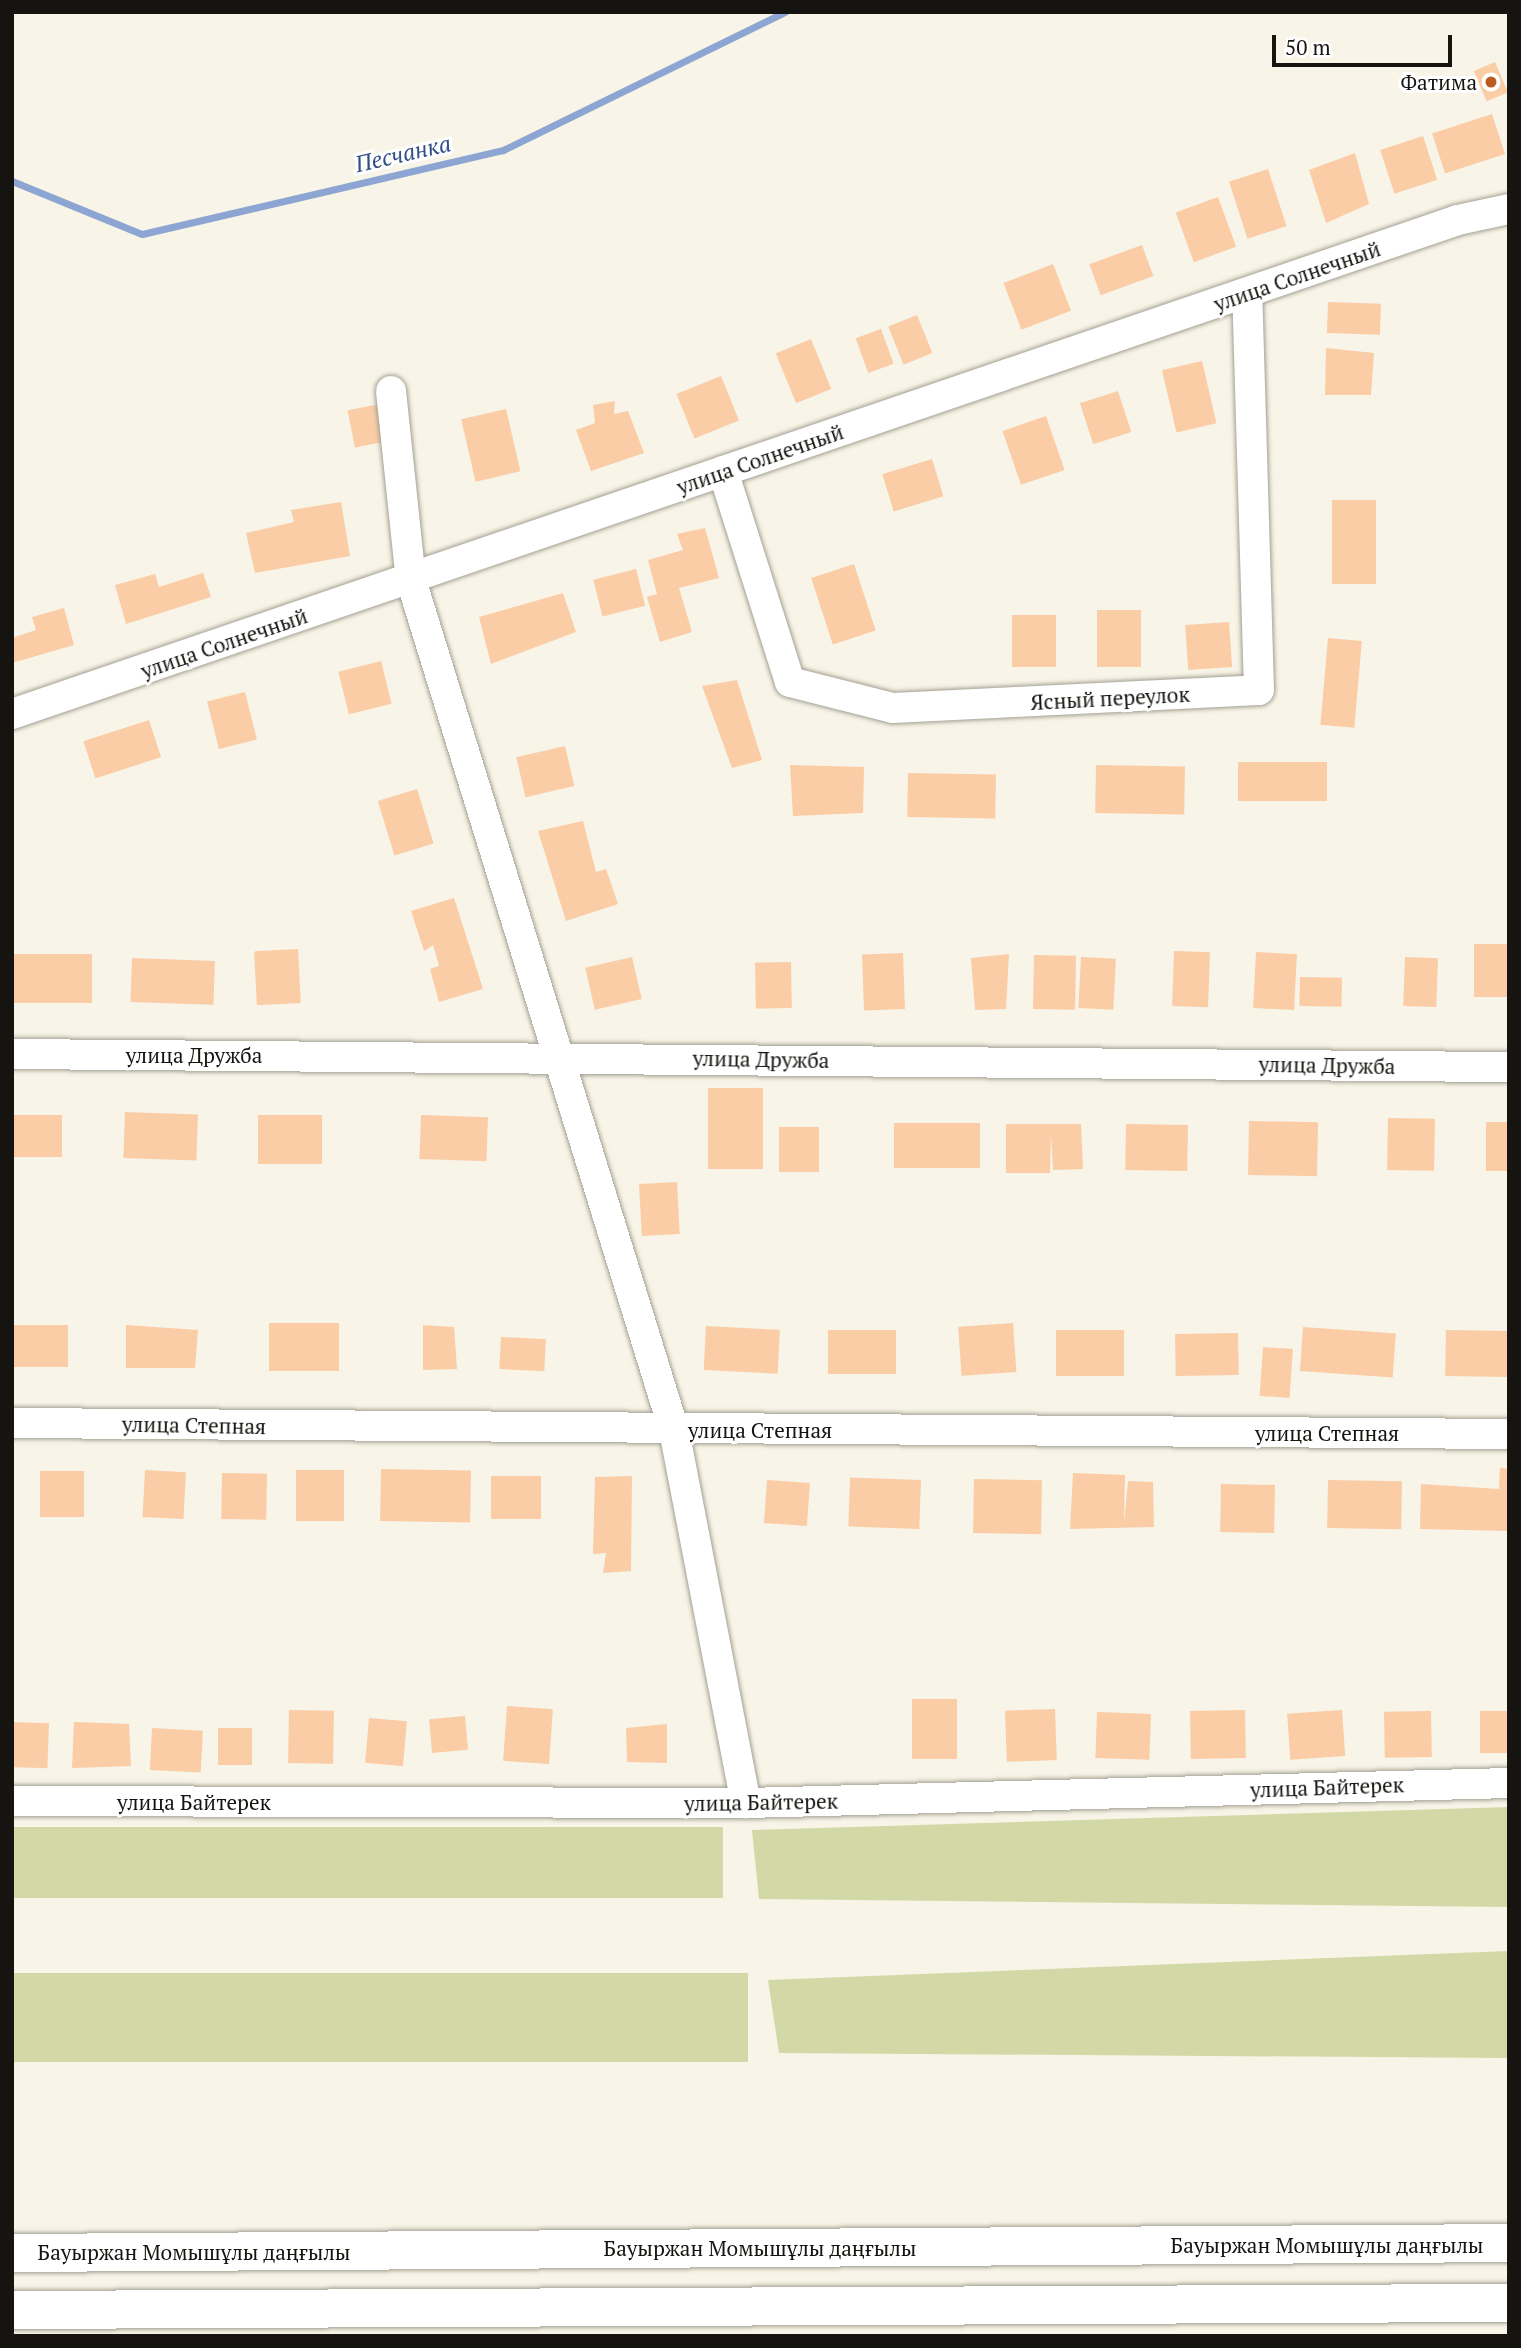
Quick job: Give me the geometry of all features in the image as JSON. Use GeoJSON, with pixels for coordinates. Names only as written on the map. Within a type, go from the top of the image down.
{"type":"FeatureCollection","features":[{"type":"Feature","properties":{"kind":"main road","name":"Бауыржан Момышұлы даңғылы"},"geometry":{"type":"LineString","coordinates":[[12,2253],[1509,2243]]}},
{"type":"Feature","properties":{"kind":"main road"},"geometry":{"type":"LineString","coordinates":[[12,2310],[1509,2303]]}},
{"type":"Feature","properties":{"kind":"street","name":"улица Солнечный"},"geometry":{"type":"LineString","coordinates":[[12,714],[1247,295],[1458,220],[1509,209]]}},
{"type":"Feature","properties":{"kind":"street","name":"Ясный переулок"},"geometry":{"type":"LineString","coordinates":[[723,471],[790,682],[893,708],[1259,691],[1247,295]]}},
{"type":"Feature","properties":{"kind":"street"},"geometry":{"type":"LineString","coordinates":[[391,391],[411,580],[555,1057],[674,1430],[746,1803]]}},
{"type":"Feature","properties":{"kind":"street","name":"улица Дружба"},"geometry":{"type":"LineString","coordinates":[[12,1054],[1509,1067]]}},
{"type":"Feature","properties":{"kind":"street","name":"улица Степная"},"geometry":{"type":"LineString","coordinates":[[12,1423],[674,1430],[1509,1434]]}},
{"type":"Feature","properties":{"kind":"street","name":"улица Байтерек"},"geometry":{"type":"LineString","coordinates":[[12,1801],[746,1803],[1509,1783]]}},
{"type":"Feature","properties":{"kind":"green space"},"geometry":{"type":"Polygon","coordinates":[[[1509,1807],[1509,1907],[759,1899],[752,1830],[1509,1807]]]}},
{"type":"Feature","properties":{"kind":"green space"},"geometry":{"type":"Polygon","coordinates":[[[12,1827],[723,1827],[723,1898],[12,1898],[12,1827]]]}},
{"type":"Feature","properties":{"kind":"green space"},"geometry":{"type":"Polygon","coordinates":[[[1509,1951],[1509,2058],[779,2053],[768,1980],[1509,1951]]]}},
{"type":"Feature","properties":{"kind":"green space"},"geometry":{"type":"Polygon","coordinates":[[[12,1973],[748,1973],[748,2062],[12,2062],[12,1973]]]}},
{"type":"Feature","properties":{"kind":"building","name":"Фатима"},"geometry":{"type":"Polygon","coordinates":[[[1495,62],[1508,92],[1487,101],[1474,71],[1495,62]]]}},
{"type":"Feature","properties":{"kind":"building"},"geometry":{"type":"Polygon","coordinates":[[[1492,114],[1505,154],[1445,173],[1432,133],[1492,114]]]}},
{"type":"Feature","properties":{"kind":"building"},"geometry":{"type":"Polygon","coordinates":[[[1423,136],[1437,180],[1394,194],[1380,150],[1423,136]]]}},
{"type":"Feature","properties":{"kind":"building"},"geometry":{"type":"Polygon","coordinates":[[[1355,153],[1369,204],[1326,223],[1309,170],[1355,153]]]}},
{"type":"Feature","properties":{"kind":"building"},"geometry":{"type":"Polygon","coordinates":[[[1268,169],[1287,226],[1248,239],[1229,182],[1268,169]]]}},
{"type":"Feature","properties":{"kind":"building"},"geometry":{"type":"Polygon","coordinates":[[[1218,197],[1236,247],[1194,262],[1176,212],[1218,197]]]}},
{"type":"Feature","properties":{"kind":"building"},"geometry":{"type":"Polygon","coordinates":[[[1142,245],[1153,276],[1101,295],[1089,264],[1142,245]]]}},
{"type":"Feature","properties":{"kind":"building"},"geometry":{"type":"Polygon","coordinates":[[[1053,264],[1071,311],[1021,330],[1004,283],[1053,264]]]}},
{"type":"Feature","properties":{"kind":"building"},"geometry":{"type":"Polygon","coordinates":[[[1328,302],[1381,304],[1380,335],[1327,333],[1328,302]]]}},
{"type":"Feature","properties":{"kind":"building"},"geometry":{"type":"Polygon","coordinates":[[[917,315],[932,353],[904,365],[888,327],[917,315]]]}},
{"type":"Feature","properties":{"kind":"building"},"geometry":{"type":"Polygon","coordinates":[[[881,329],[894,364],[868,373],[856,338],[881,329]]]}},
{"type":"Feature","properties":{"kind":"building"},"geometry":{"type":"Polygon","coordinates":[[[811,339],[831,389],[796,403],[776,353],[811,339]]]}},
{"type":"Feature","properties":{"kind":"building"},"geometry":{"type":"Polygon","coordinates":[[[1326,348],[1374,353],[1371,395],[1325,395],[1326,348]]]}},
{"type":"Feature","properties":{"kind":"building"},"geometry":{"type":"Polygon","coordinates":[[[1202,361],[1216,423],[1176,433],[1162,370],[1202,361]]]}},
{"type":"Feature","properties":{"kind":"building"},"geometry":{"type":"Polygon","coordinates":[[[721,376],[739,421],[694,438],[676,394],[721,376]]]}},
{"type":"Feature","properties":{"kind":"building"},"geometry":{"type":"Polygon","coordinates":[[[1118,391],[1131,432],[1093,444],[1080,403],[1118,391]]]}},
{"type":"Feature","properties":{"kind":"building"},"geometry":{"type":"Polygon","coordinates":[[[615,401],[614,414],[628,411],[644,453],[591,471],[576,430],[595,423],[593,405],[615,401]]]}},
{"type":"Feature","properties":{"kind":"building"},"geometry":{"type":"Polygon","coordinates":[[[380,404],[387,441],[355,448],[348,410],[380,404]]]}},
{"type":"Feature","properties":{"kind":"building"},"geometry":{"type":"Polygon","coordinates":[[[506,409],[520,471],[476,482],[461,419],[506,409]]]}},
{"type":"Feature","properties":{"kind":"building"},"geometry":{"type":"Polygon","coordinates":[[[1046,416],[1065,470],[1021,485],[1003,431],[1046,416]]]}},
{"type":"Feature","properties":{"kind":"building"},"geometry":{"type":"Polygon","coordinates":[[[932,459],[943,496],[894,511],[882,474],[932,459]]]}},
{"type":"Feature","properties":{"kind":"building"},"geometry":{"type":"Polygon","coordinates":[[[1332,500],[1376,500],[1376,584],[1332,584],[1332,500]]]}},
{"type":"Feature","properties":{"kind":"building"},"geometry":{"type":"Polygon","coordinates":[[[341,502],[350,556],[255,573],[246,533],[294,522],[291,510],[341,502]]]}},
{"type":"Feature","properties":{"kind":"building"},"geometry":{"type":"Polygon","coordinates":[[[705,528],[719,578],[679,588],[692,632],[660,642],[647,597],[657,594],[648,560],[683,550],[677,534],[705,528]]]}},
{"type":"Feature","properties":{"kind":"building"},"geometry":{"type":"Polygon","coordinates":[[[854,564],[876,631],[833,644],[811,578],[854,564]]]}},
{"type":"Feature","properties":{"kind":"building"},"geometry":{"type":"Polygon","coordinates":[[[636,569],[645,606],[603,617],[593,580],[636,569]]]}},
{"type":"Feature","properties":{"kind":"building"},"geometry":{"type":"Polygon","coordinates":[[[203,573],[211,597],[126,624],[115,585],[155,574],[159,587],[203,573]]]}},
{"type":"Feature","properties":{"kind":"building"},"geometry":{"type":"Polygon","coordinates":[[[563,593],[576,632],[491,664],[479,617],[563,593]]]}},
{"type":"Feature","properties":{"kind":"building"},"geometry":{"type":"Polygon","coordinates":[[[64,608],[74,645],[12,663],[12,638],[36,630],[32,617],[64,608]]]}},
{"type":"Feature","properties":{"kind":"building"},"geometry":{"type":"Polygon","coordinates":[[[1097,610],[1141,610],[1141,667],[1097,667],[1097,610]]]}},
{"type":"Feature","properties":{"kind":"building"},"geometry":{"type":"Polygon","coordinates":[[[1012,615],[1056,615],[1056,667],[1012,667],[1012,615]]]}},
{"type":"Feature","properties":{"kind":"building"},"geometry":{"type":"Polygon","coordinates":[[[1229,622],[1232,667],[1188,670],[1185,625],[1229,622]]]}},
{"type":"Feature","properties":{"kind":"building"},"geometry":{"type":"Polygon","coordinates":[[[1328,638],[1362,641],[1354,728],[1320,725],[1328,638]]]}},
{"type":"Feature","properties":{"kind":"building"},"geometry":{"type":"Polygon","coordinates":[[[381,661],[392,704],[349,714],[338,672],[381,661]]]}},
{"type":"Feature","properties":{"kind":"building"},"geometry":{"type":"Polygon","coordinates":[[[737,680],[762,760],[732,768],[702,686],[737,680]]]}},
{"type":"Feature","properties":{"kind":"building"},"geometry":{"type":"Polygon","coordinates":[[[245,692],[257,740],[219,749],[207,701],[245,692]]]}},
{"type":"Feature","properties":{"kind":"building"},"geometry":{"type":"Polygon","coordinates":[[[149,720],[161,757],[95,778],[83,741],[149,720]]]}},
{"type":"Feature","properties":{"kind":"building"},"geometry":{"type":"Polygon","coordinates":[[[565,746],[574,786],[526,797],[516,757],[565,746]]]}},
{"type":"Feature","properties":{"kind":"building"},"geometry":{"type":"Polygon","coordinates":[[[1238,762],[1327,762],[1327,801],[1238,801],[1238,762]]]}},
{"type":"Feature","properties":{"kind":"building"},"geometry":{"type":"Polygon","coordinates":[[[790,765],[864,767],[863,813],[793,816],[790,765]]]}},
{"type":"Feature","properties":{"kind":"building"},"geometry":{"type":"Polygon","coordinates":[[[1096,765],[1185,767],[1184,815],[1095,813],[1096,765]]]}},
{"type":"Feature","properties":{"kind":"building"},"geometry":{"type":"Polygon","coordinates":[[[908,773],[996,775],[995,819],[907,817],[908,773]]]}},
{"type":"Feature","properties":{"kind":"building"},"geometry":{"type":"Polygon","coordinates":[[[417,789],[434,844],[394,855],[378,801],[417,789]]]}},
{"type":"Feature","properties":{"kind":"building"},"geometry":{"type":"Polygon","coordinates":[[[583,821],[596,872],[606,869],[618,904],[566,921],[538,831],[583,821]]]}},
{"type":"Feature","properties":{"kind":"building"},"geometry":{"type":"Polygon","coordinates":[[[454,898],[483,989],[439,1002],[430,969],[439,966],[433,945],[424,951],[411,911],[454,898]]]}},
{"type":"Feature","properties":{"kind":"building"},"geometry":{"type":"Polygon","coordinates":[[[1474,944],[1509,944],[1509,997],[1474,997],[1474,944]]]}},
{"type":"Feature","properties":{"kind":"building"},"geometry":{"type":"Polygon","coordinates":[[[298,949],[301,1003],[257,1005],[254,951],[298,949]]]}},
{"type":"Feature","properties":{"kind":"building"},"geometry":{"type":"Polygon","coordinates":[[[1174,951],[1210,952],[1208,1007],[1172,1006],[1174,951]]]}},
{"type":"Feature","properties":{"kind":"building"},"geometry":{"type":"Polygon","coordinates":[[[1256,952],[1297,954],[1294,1010],[1253,1008],[1256,952]]]}},
{"type":"Feature","properties":{"kind":"building"},"geometry":{"type":"Polygon","coordinates":[[[903,953],[905,1009],[864,1010],[862,954],[903,953]]]}},
{"type":"Feature","properties":{"kind":"building"},"geometry":{"type":"Polygon","coordinates":[[[12,954],[92,954],[92,1003],[12,1003],[12,954]]]}},
{"type":"Feature","properties":{"kind":"building"},"geometry":{"type":"Polygon","coordinates":[[[1009,954],[1006,1009],[975,1010],[971,958],[1009,954]]]}},
{"type":"Feature","properties":{"kind":"building"},"geometry":{"type":"Polygon","coordinates":[[[1034,955],[1076,956],[1075,1010],[1033,1009],[1034,955]]]}},
{"type":"Feature","properties":{"kind":"building"},"geometry":{"type":"Polygon","coordinates":[[[632,957],[642,999],[595,1010],[585,968],[632,957]]]}},
{"type":"Feature","properties":{"kind":"building"},"geometry":{"type":"Polygon","coordinates":[[[1081,957],[1116,959],[1113,1010],[1078,1008],[1081,957]]]}},
{"type":"Feature","properties":{"kind":"building"},"geometry":{"type":"Polygon","coordinates":[[[1405,957],[1438,958],[1436,1007],[1403,1006],[1405,957]]]}},
{"type":"Feature","properties":{"kind":"building"},"geometry":{"type":"Polygon","coordinates":[[[132,958],[215,961],[213,1005],[130,1002],[132,958]]]}},
{"type":"Feature","properties":{"kind":"building"},"geometry":{"type":"Polygon","coordinates":[[[791,962],[792,1008],[756,1009],[755,963],[791,962]]]}},
{"type":"Feature","properties":{"kind":"building"},"geometry":{"type":"Polygon","coordinates":[[[1300,977],[1342,978],[1341,1007],[1299,1006],[1300,977]]]}},
{"type":"Feature","properties":{"kind":"building"},"geometry":{"type":"Polygon","coordinates":[[[708,1088],[763,1088],[763,1169],[708,1169],[708,1088]]]}},
{"type":"Feature","properties":{"kind":"building"},"geometry":{"type":"Polygon","coordinates":[[[125,1112],[198,1115],[196,1161],[123,1158],[125,1112]]]}},
{"type":"Feature","properties":{"kind":"building"},"geometry":{"type":"Polygon","coordinates":[[[12,1115],[62,1115],[62,1157],[12,1157],[12,1115]]]}},
{"type":"Feature","properties":{"kind":"building"},"geometry":{"type":"Polygon","coordinates":[[[258,1115],[322,1115],[322,1164],[258,1164],[258,1115]]]}},
{"type":"Feature","properties":{"kind":"building"},"geometry":{"type":"Polygon","coordinates":[[[421,1115],[488,1117],[486,1161],[419,1159],[421,1115]]]}},
{"type":"Feature","properties":{"kind":"building"},"geometry":{"type":"Polygon","coordinates":[[[1388,1118],[1435,1119],[1434,1171],[1387,1170],[1388,1118]]]}},
{"type":"Feature","properties":{"kind":"building"},"geometry":{"type":"Polygon","coordinates":[[[1249,1121],[1318,1122],[1317,1176],[1248,1175],[1249,1121]]]}},
{"type":"Feature","properties":{"kind":"building"},"geometry":{"type":"Polygon","coordinates":[[[1486,1122],[1509,1122],[1509,1171],[1486,1171],[1486,1122]]]}},
{"type":"Feature","properties":{"kind":"building"},"geometry":{"type":"Polygon","coordinates":[[[894,1123],[980,1123],[980,1168],[894,1168],[894,1123]]]}},
{"type":"Feature","properties":{"kind":"building"},"geometry":{"type":"Polygon","coordinates":[[[1006,1124],[1081,1124],[1083,1169],[1053,1170],[1051,1134],[1050,1173],[1006,1173],[1006,1124]]]}},
{"type":"Feature","properties":{"kind":"building"},"geometry":{"type":"Polygon","coordinates":[[[1126,1124],[1188,1125],[1187,1171],[1125,1170],[1126,1124]]]}},
{"type":"Feature","properties":{"kind":"building"},"geometry":{"type":"Polygon","coordinates":[[[779,1127],[819,1127],[819,1172],[779,1172],[779,1127]]]}},
{"type":"Feature","properties":{"kind":"building"},"geometry":{"type":"Polygon","coordinates":[[[677,1182],[680,1234],[642,1236],[639,1184],[677,1182]]]}},
{"type":"Feature","properties":{"kind":"building"},"geometry":{"type":"Polygon","coordinates":[[[269,1323],[339,1323],[339,1371],[269,1371],[269,1323]]]}},
{"type":"Feature","properties":{"kind":"building"},"geometry":{"type":"Polygon","coordinates":[[[1013,1323],[1016,1372],[962,1376],[958,1327],[1013,1323]]]}},
{"type":"Feature","properties":{"kind":"building"},"geometry":{"type":"Polygon","coordinates":[[[12,1325],[68,1325],[68,1367],[12,1367],[12,1325]]]}},
{"type":"Feature","properties":{"kind":"building"},"geometry":{"type":"Polygon","coordinates":[[[126,1325],[198,1330],[195,1368],[126,1368],[126,1325]]]}},
{"type":"Feature","properties":{"kind":"building"},"geometry":{"type":"Polygon","coordinates":[[[423,1325],[454,1327],[457,1369],[423,1370],[423,1325]]]}},
{"type":"Feature","properties":{"kind":"building"},"geometry":{"type":"Polygon","coordinates":[[[706,1326],[780,1330],[778,1374],[704,1370],[706,1326]]]}},
{"type":"Feature","properties":{"kind":"building"},"geometry":{"type":"Polygon","coordinates":[[[1303,1327],[1396,1333],[1393,1377],[1300,1371],[1303,1327]]]}},
{"type":"Feature","properties":{"kind":"building"},"geometry":{"type":"Polygon","coordinates":[[[828,1330],[896,1330],[896,1374],[828,1374],[828,1330]]]}},
{"type":"Feature","properties":{"kind":"building"},"geometry":{"type":"Polygon","coordinates":[[[1056,1330],[1124,1330],[1124,1376],[1056,1376],[1056,1330]]]}},
{"type":"Feature","properties":{"kind":"building"},"geometry":{"type":"Polygon","coordinates":[[[1446,1330],[1509,1331],[1508,1377],[1445,1376],[1446,1330]]]}},
{"type":"Feature","properties":{"kind":"building"},"geometry":{"type":"Polygon","coordinates":[[[1238,1333],[1239,1375],[1176,1376],[1175,1334],[1238,1333]]]}},
{"type":"Feature","properties":{"kind":"building"},"geometry":{"type":"Polygon","coordinates":[[[501,1337],[546,1339],[544,1371],[499,1369],[501,1337]]]}},
{"type":"Feature","properties":{"kind":"building"},"geometry":{"type":"Polygon","coordinates":[[[1263,1347],[1293,1349],[1290,1398],[1260,1396],[1263,1347]]]}},
{"type":"Feature","properties":{"kind":"building"},"geometry":{"type":"Polygon","coordinates":[[[1500,1468],[1509,1469],[1509,1531],[1420,1529],[1421,1484],[1499,1489],[1500,1468]]]}},
{"type":"Feature","properties":{"kind":"building"},"geometry":{"type":"Polygon","coordinates":[[[381,1469],[471,1471],[470,1523],[380,1521],[381,1469]]]}},
{"type":"Feature","properties":{"kind":"building"},"geometry":{"type":"Polygon","coordinates":[[[145,1470],[186,1472],[183,1519],[143,1517],[145,1470]]]}},
{"type":"Feature","properties":{"kind":"building"},"geometry":{"type":"Polygon","coordinates":[[[296,1470],[344,1470],[344,1521],[296,1521],[296,1470]]]}},
{"type":"Feature","properties":{"kind":"building"},"geometry":{"type":"Polygon","coordinates":[[[40,1471],[84,1471],[84,1517],[40,1517],[40,1471]]]}},
{"type":"Feature","properties":{"kind":"building"},"geometry":{"type":"Polygon","coordinates":[[[222,1473],[267,1474],[266,1520],[221,1519],[222,1473]]]}},
{"type":"Feature","properties":{"kind":"building"},"geometry":{"type":"Polygon","coordinates":[[[1073,1473],[1125,1475],[1124,1524],[1128,1481],[1153,1482],[1154,1527],[1070,1529],[1073,1473]]]}},
{"type":"Feature","properties":{"kind":"building"},"geometry":{"type":"Polygon","coordinates":[[[491,1476],[541,1476],[541,1519],[491,1519],[491,1476]]]}},
{"type":"Feature","properties":{"kind":"building"},"geometry":{"type":"Polygon","coordinates":[[[632,1476],[631,1571],[603,1573],[606,1553],[593,1554],[595,1477],[632,1476]]]}},
{"type":"Feature","properties":{"kind":"building"},"geometry":{"type":"Polygon","coordinates":[[[850,1478],[921,1480],[919,1529],[848,1526],[850,1478]]]}},
{"type":"Feature","properties":{"kind":"building"},"geometry":{"type":"Polygon","coordinates":[[[974,1479],[1042,1480],[1041,1534],[973,1533],[974,1479]]]}},
{"type":"Feature","properties":{"kind":"building"},"geometry":{"type":"Polygon","coordinates":[[[767,1480],[810,1483],[807,1526],[764,1523],[767,1480]]]}},
{"type":"Feature","properties":{"kind":"building"},"geometry":{"type":"Polygon","coordinates":[[[1328,1480],[1402,1481],[1401,1529],[1327,1528],[1328,1480]]]}},
{"type":"Feature","properties":{"kind":"building"},"geometry":{"type":"Polygon","coordinates":[[[1221,1484],[1275,1485],[1274,1533],[1220,1532],[1221,1484]]]}},
{"type":"Feature","properties":{"kind":"building"},"geometry":{"type":"Polygon","coordinates":[[[912,1699],[957,1699],[957,1759],[912,1759],[912,1699]]]}},
{"type":"Feature","properties":{"kind":"building"},"geometry":{"type":"Polygon","coordinates":[[[507,1706],[553,1709],[549,1764],[503,1761],[507,1706]]]}},
{"type":"Feature","properties":{"kind":"building"},"geometry":{"type":"Polygon","coordinates":[[[1055,1709],[1057,1760],[1007,1762],[1005,1711],[1055,1709]]]}},
{"type":"Feature","properties":{"kind":"building"},"geometry":{"type":"Polygon","coordinates":[[[289,1710],[334,1711],[333,1764],[288,1763],[289,1710]]]}},
{"type":"Feature","properties":{"kind":"building"},"geometry":{"type":"Polygon","coordinates":[[[1245,1710],[1246,1758],[1191,1759],[1190,1711],[1245,1710]]]}},
{"type":"Feature","properties":{"kind":"building"},"geometry":{"type":"Polygon","coordinates":[[[1342,1710],[1345,1756],[1290,1760],[1287,1714],[1342,1710]]]}},
{"type":"Feature","properties":{"kind":"building"},"geometry":{"type":"Polygon","coordinates":[[[1431,1711],[1432,1757],[1385,1758],[1384,1712],[1431,1711]]]}},
{"type":"Feature","properties":{"kind":"building"},"geometry":{"type":"Polygon","coordinates":[[[1480,1711],[1509,1711],[1509,1753],[1480,1753],[1480,1711]]]}},
{"type":"Feature","properties":{"kind":"building"},"geometry":{"type":"Polygon","coordinates":[[[1097,1712],[1151,1714],[1149,1760],[1095,1758],[1097,1712]]]}},
{"type":"Feature","properties":{"kind":"building"},"geometry":{"type":"Polygon","coordinates":[[[465,1716],[468,1750],[432,1753],[429,1719],[465,1716]]]}},
{"type":"Feature","properties":{"kind":"building"},"geometry":{"type":"Polygon","coordinates":[[[369,1718],[407,1721],[403,1766],[365,1763],[369,1718]]]}},
{"type":"Feature","properties":{"kind":"building"},"geometry":{"type":"Polygon","coordinates":[[[12,1722],[49,1723],[47,1768],[12,1767],[12,1722]]]}},
{"type":"Feature","properties":{"kind":"building"},"geometry":{"type":"Polygon","coordinates":[[[74,1722],[129,1724],[131,1766],[72,1768],[74,1722]]]}},
{"type":"Feature","properties":{"kind":"building"},"geometry":{"type":"Polygon","coordinates":[[[667,1724],[667,1763],[627,1762],[626,1728],[667,1724]]]}},
{"type":"Feature","properties":{"kind":"building"},"geometry":{"type":"Polygon","coordinates":[[[152,1728],[203,1731],[201,1773],[150,1770],[152,1728]]]}},
{"type":"Feature","properties":{"kind":"building"},"geometry":{"type":"Polygon","coordinates":[[[218,1728],[252,1728],[252,1765],[218,1765],[218,1728]]]}},
{"type":"Feature","properties":{"kind":"waterway","name":"Песчанка"},"geometry":{"type":"LineString","coordinates":[[12,181],[142,234],[503,150],[785,12]]}},
{"type":"Feature","properties":{"kind":"place","name":"Фатима"},"geometry":{"type":"Point","coordinates":[1491,82]}}]}
